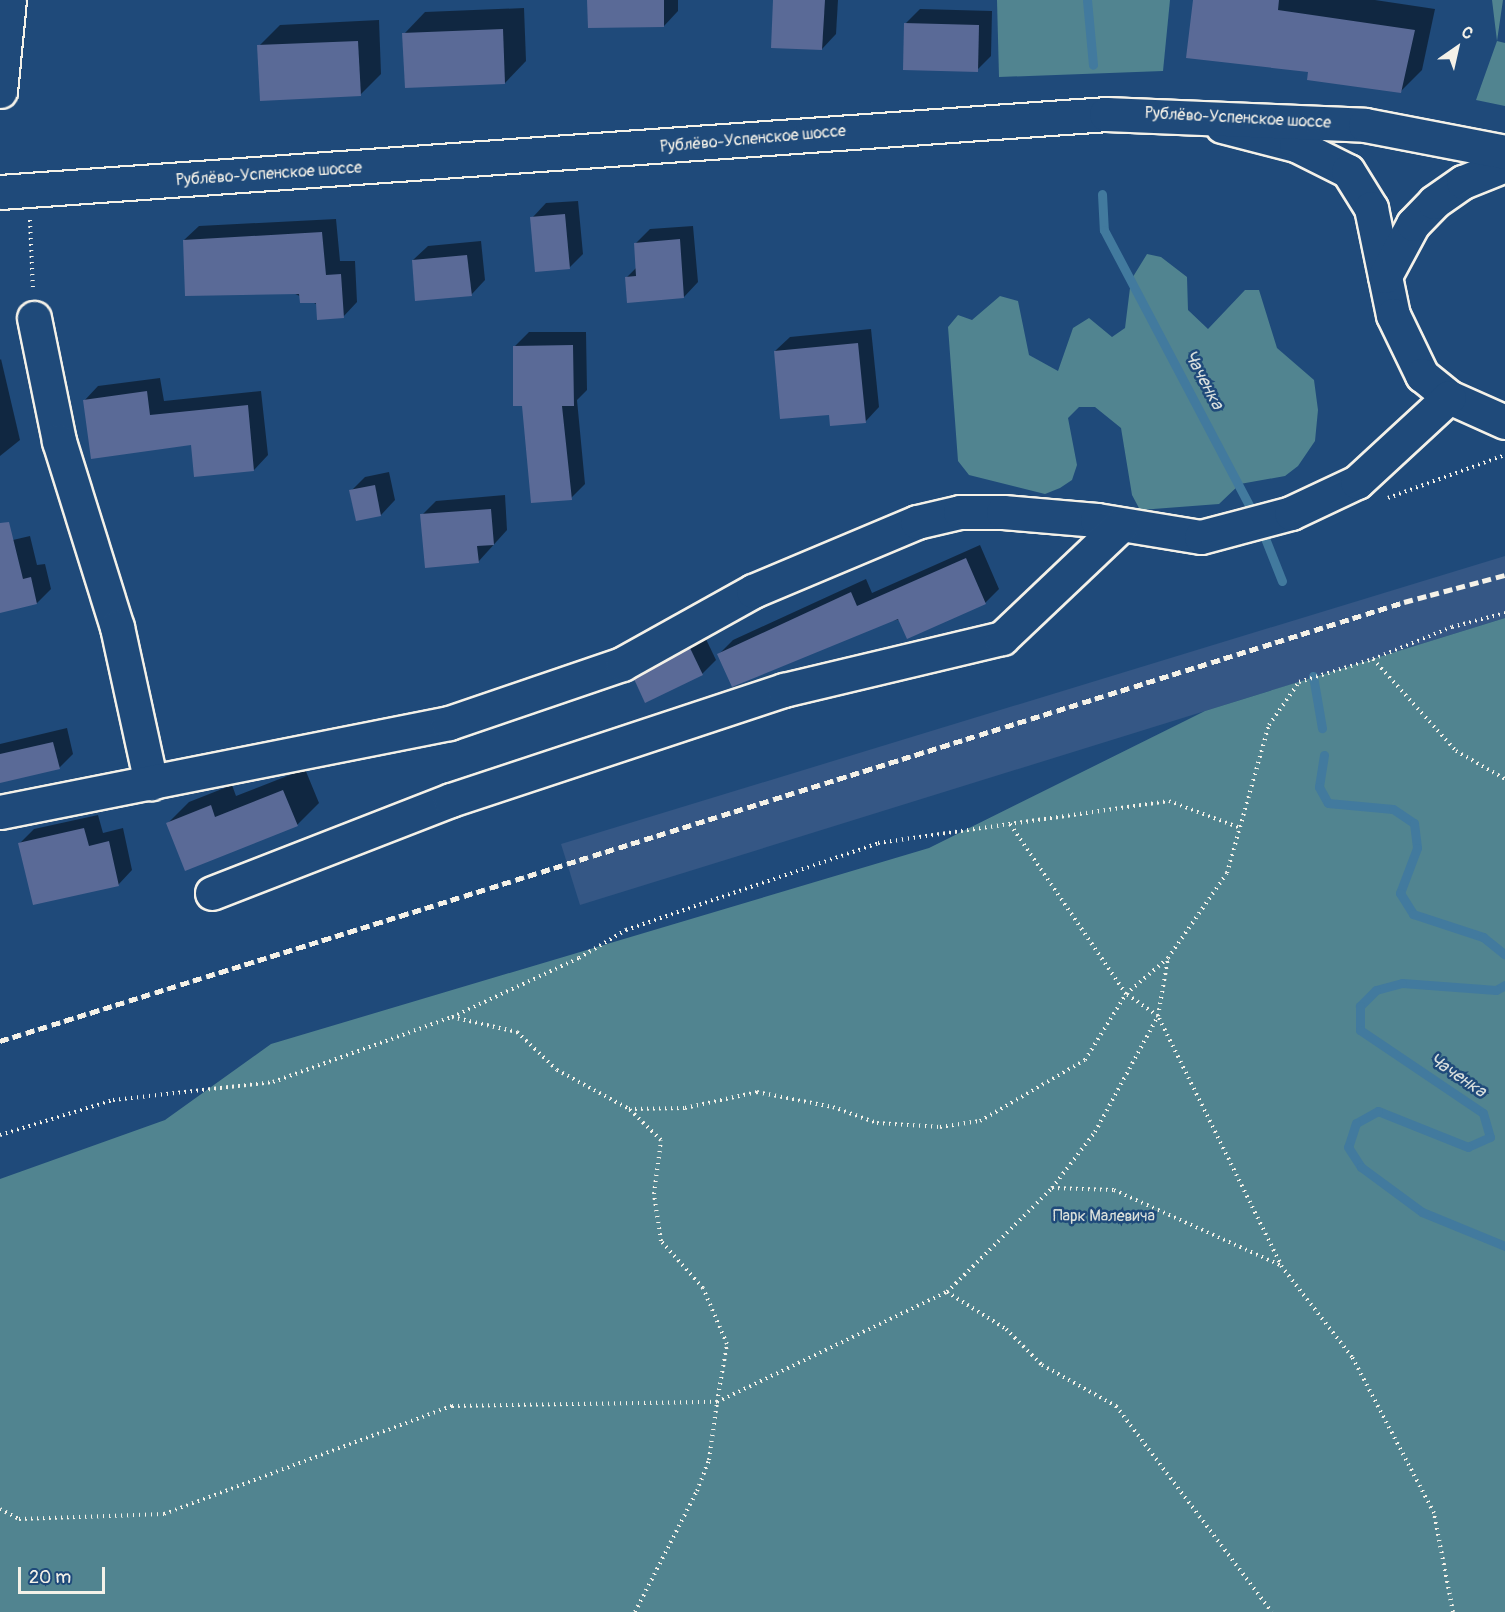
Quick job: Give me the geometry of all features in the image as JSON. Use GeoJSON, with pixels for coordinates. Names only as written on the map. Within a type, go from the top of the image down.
{"type":"FeatureCollection","features":[{"type":"Feature","properties":{"kind":"street"},"geometry":{"type":"LineString","coordinates":[[0,92],[9,0]]}},
{"type":"Feature","properties":{"kind":"street"},"geometry":{"type":"LineString","coordinates":[[1168,113],[1296,145],[1348,171],[1374,216],[1385,276],[1404,346],[1422,375],[1449,397],[1505,422]]}},
{"type":"Feature","properties":{"kind":"street","name":"Рублёво-Успенское шоссе"},"geometry":{"type":"LineString","coordinates":[[8,188],[1168,113],[1365,125],[1505,152]]}},
{"type":"Feature","properties":{"kind":"street"},"geometry":{"type":"LineString","coordinates":[[1385,276],[1413,224],[1434,202],[1463,182],[1505,165]]}},
{"type":"Feature","properties":{"kind":"street"},"geometry":{"type":"LineString","coordinates":[[34,318],[58,441],[117,627],[152,783]]}},
{"type":"Feature","properties":{"kind":"street"},"geometry":{"type":"LineString","coordinates":[[0,812],[449,723],[597,673],[753,591],[917,522],[960,512],[1003,512],[1121,525],[1202,537],[1291,513],[1357,482],[1449,397]]}},
{"type":"Feature","properties":{"kind":"street"},"geometry":{"type":"LineString","coordinates":[[212,893],[451,801],[784,690],[1002,638],[1121,525]]}},
{"type":"Feature","properties":{"kind":"path"},"geometry":{"type":"LineString","coordinates":[[8,188],[34,318]]}},
{"type":"Feature","properties":{"kind":"path"},"geometry":{"type":"LineString","coordinates":[[1384,499],[1505,455]]}},
{"type":"Feature","properties":{"kind":"path"},"geometry":{"type":"LineString","coordinates":[[629,1109],[685,1108],[757,1092],[833,1107],[877,1123],[940,1127],[980,1121],[1085,1060],[1126,994],[1168,958],[1227,873],[1269,725],[1299,682],[1373,659],[1452,627],[1505,613]]}},
{"type":"Feature","properties":{"kind":"path"},"geometry":{"type":"LineString","coordinates":[[1373,659],[1456,751],[1505,779]]}},
{"type":"Feature","properties":{"kind":"path"},"geometry":{"type":"LineString","coordinates":[[0,1135],[113,1100],[273,1082],[452,1017],[626,930],[878,843],[1169,801],[1240,828]]}},
{"type":"Feature","properties":{"kind":"path"},"geometry":{"type":"LineString","coordinates":[[1010,824],[1126,994],[1158,1016],[1282,1266],[1353,1358],[1434,1513],[1453,1612]]}},
{"type":"Feature","properties":{"kind":"path"},"geometry":{"type":"LineString","coordinates":[[0,1509],[19,1519],[164,1514],[452,1406],[717,1402],[948,1292],[1052,1188],[1095,1132],[1158,1016],[1168,958]]}},
{"type":"Feature","properties":{"kind":"path"},"geometry":{"type":"LineString","coordinates":[[452,1017],[517,1032],[557,1070],[629,1109],[661,1140],[654,1194],[661,1241],[703,1288],[727,1344],[709,1460],[697,1491],[634,1612]]}},
{"type":"Feature","properties":{"kind":"path"},"geometry":{"type":"LineString","coordinates":[[1052,1188],[1114,1190],[1282,1266]]}},
{"type":"Feature","properties":{"kind":"path"},"geometry":{"type":"LineString","coordinates":[[948,1292],[1006,1329],[1042,1365],[1116,1406],[1272,1612]]}},
{"type":"Feature","properties":{"kind":"shaded area"},"geometry":{"type":"Polygon","coordinates":[[[1505,556],[1505,618],[580,905],[561,844],[1505,556]]]}},
{"type":"Feature","properties":{"kind":"green space"},"geometry":{"type":"Polygon","coordinates":[[[997,0],[1170,0],[1163,71],[999,77],[997,0]]]}},
{"type":"Feature","properties":{"kind":"green space"},"geometry":{"type":"Polygon","coordinates":[[[1492,0],[1503,0],[1497,41],[1492,0]]]}},
{"type":"Feature","properties":{"kind":"green space"},"geometry":{"type":"Polygon","coordinates":[[[1497,41],[1505,43],[1505,106],[1476,100],[1497,41]]]}},
{"type":"Feature","properties":{"kind":"green space"},"geometry":{"type":"Polygon","coordinates":[[[1147,254],[1161,257],[1187,277],[1188,310],[1208,329],[1245,290],[1259,290],[1277,348],[1314,380],[1318,410],[1315,441],[1298,466],[1285,476],[1240,484],[1219,504],[1140,510],[1132,495],[1121,428],[1095,407],[1079,407],[1068,418],[1077,465],[1072,480],[1060,488],[1045,494],[969,475],[958,461],[948,327],[958,315],[972,320],[1000,296],[1018,301],[1029,355],[1058,371],[1073,328],[1089,318],[1112,337],[1125,328],[1131,280],[1147,254]]]}},
{"type":"Feature","properties":{"kind":"green space","name":"Парк Малевича"},"geometry":{"type":"Polygon","coordinates":[[[1505,618],[1505,1612],[0,1612],[0,1179],[165,1120],[271,1044],[929,848],[1205,711],[1505,618]]]}},
{"type":"Feature","properties":{"kind":"building"},"geometry":{"type":"Polygon","coordinates":[[[587,0],[664,0],[664,27],[588,28],[587,0]]]}},
{"type":"Feature","properties":{"kind":"building"},"geometry":{"type":"Polygon","coordinates":[[[773,0],[825,0],[822,50],[771,48],[773,0]]]}},
{"type":"Feature","properties":{"kind":"building"},"geometry":{"type":"Polygon","coordinates":[[[1193,0],[1279,0],[1278,10],[1415,30],[1401,93],[1307,80],[1308,72],[1186,58],[1193,0]]]}},
{"type":"Feature","properties":{"kind":"building"},"geometry":{"type":"Polygon","coordinates":[[[904,23],[979,25],[978,72],[903,70],[904,23]]]}},
{"type":"Feature","properties":{"kind":"building"},"geometry":{"type":"Polygon","coordinates":[[[503,29],[505,84],[405,88],[402,33],[503,29]]]}},
{"type":"Feature","properties":{"kind":"building"},"geometry":{"type":"Polygon","coordinates":[[[358,41],[361,96],[260,101],[257,45],[358,41]]]}},
{"type":"Feature","properties":{"kind":"building"},"geometry":{"type":"Polygon","coordinates":[[[565,214],[570,269],[535,272],[530,217],[565,214]]]}},
{"type":"Feature","properties":{"kind":"building"},"geometry":{"type":"Polygon","coordinates":[[[322,232],[326,275],[341,274],[344,318],[317,320],[316,303],[300,303],[299,294],[185,296],[183,240],[322,232]]]}},
{"type":"Feature","properties":{"kind":"building"},"geometry":{"type":"Polygon","coordinates":[[[680,239],[684,298],[627,303],[625,277],[636,276],[634,243],[680,239]]]}},
{"type":"Feature","properties":{"kind":"building"},"geometry":{"type":"Polygon","coordinates":[[[467,255],[472,296],[415,301],[412,260],[467,255]]]}},
{"type":"Feature","properties":{"kind":"building"},"geometry":{"type":"Polygon","coordinates":[[[858,343],[866,423],[830,426],[829,415],[780,419],[774,351],[858,343]]]}},
{"type":"Feature","properties":{"kind":"building"},"geometry":{"type":"Polygon","coordinates":[[[573,345],[574,406],[562,406],[572,500],[531,503],[522,406],[513,406],[513,346],[573,345]]]}},
{"type":"Feature","properties":{"kind":"building"},"geometry":{"type":"Polygon","coordinates":[[[147,391],[150,415],[248,405],[254,471],[194,477],[191,445],[91,459],[83,400],[147,391]]]}},
{"type":"Feature","properties":{"kind":"building"},"geometry":{"type":"Polygon","coordinates":[[[375,485],[381,516],[356,521],[349,490],[375,485]]]}},
{"type":"Feature","properties":{"kind":"building"},"geometry":{"type":"Polygon","coordinates":[[[491,509],[494,545],[477,546],[479,563],[425,568],[420,514],[491,509]]]}},
{"type":"Feature","properties":{"kind":"building"},"geometry":{"type":"Polygon","coordinates":[[[9,522],[23,579],[31,577],[37,604],[0,613],[0,523],[9,522]]]}},
{"type":"Feature","properties":{"kind":"building"},"geometry":{"type":"Polygon","coordinates":[[[966,558],[986,604],[907,639],[898,619],[732,687],[717,654],[851,592],[857,606],[966,558]]]}},
{"type":"Feature","properties":{"kind":"building"},"geometry":{"type":"Polygon","coordinates":[[[690,648],[703,675],[645,703],[634,679],[690,648]]]}},
{"type":"Feature","properties":{"kind":"building"},"geometry":{"type":"Polygon","coordinates":[[[53,742],[60,769],[0,783],[0,754],[53,742]]]}},
{"type":"Feature","properties":{"kind":"building"},"geometry":{"type":"Polygon","coordinates":[[[283,790],[298,826],[185,871],[166,823],[211,805],[215,817],[283,790]]]}},
{"type":"Feature","properties":{"kind":"building"},"geometry":{"type":"Polygon","coordinates":[[[84,828],[89,846],[109,841],[119,886],[33,905],[18,843],[84,828]]]}},
{"type":"Feature","properties":{"kind":"waterway","name":"Чаченка"},"geometry":{"type":"LineString","coordinates":[[1087,0],[1093,65]]}},
{"type":"Feature","properties":{"kind":"waterway","name":"Чаченка"},"geometry":{"type":"LineString","coordinates":[[1102,194],[1104,230],[1255,516]]}},
{"type":"Feature","properties":{"kind":"waterway","name":"Чаченка"},"geometry":{"type":"LineString","coordinates":[[1261,528],[1282,581]]}},
{"type":"Feature","properties":{"kind":"waterway","name":"Чаченка"},"geometry":{"type":"LineString","coordinates":[[1313,676],[1322,728]]}},
{"type":"Feature","properties":{"kind":"waterway","name":"Чаченка"},"geometry":{"type":"LineString","coordinates":[[1324,755],[1319,787],[1328,803],[1393,809],[1414,823],[1417,848],[1400,893],[1413,914],[1483,937],[1505,955]]}},
{"type":"Feature","properties":{"kind":"waterway","name":"Чаченка"},"geometry":{"type":"LineString","coordinates":[[1505,985],[1496,990],[1402,983],[1376,990],[1360,1006],[1360,1030],[1483,1113],[1490,1137],[1468,1147],[1378,1111],[1356,1123],[1348,1147],[1361,1167],[1422,1212],[1505,1246]]}},
{"type":"Feature","properties":{"kind":"railway"},"geometry":{"type":"LineString","coordinates":[[0,1041],[1404,602],[1505,575]]}}]}
